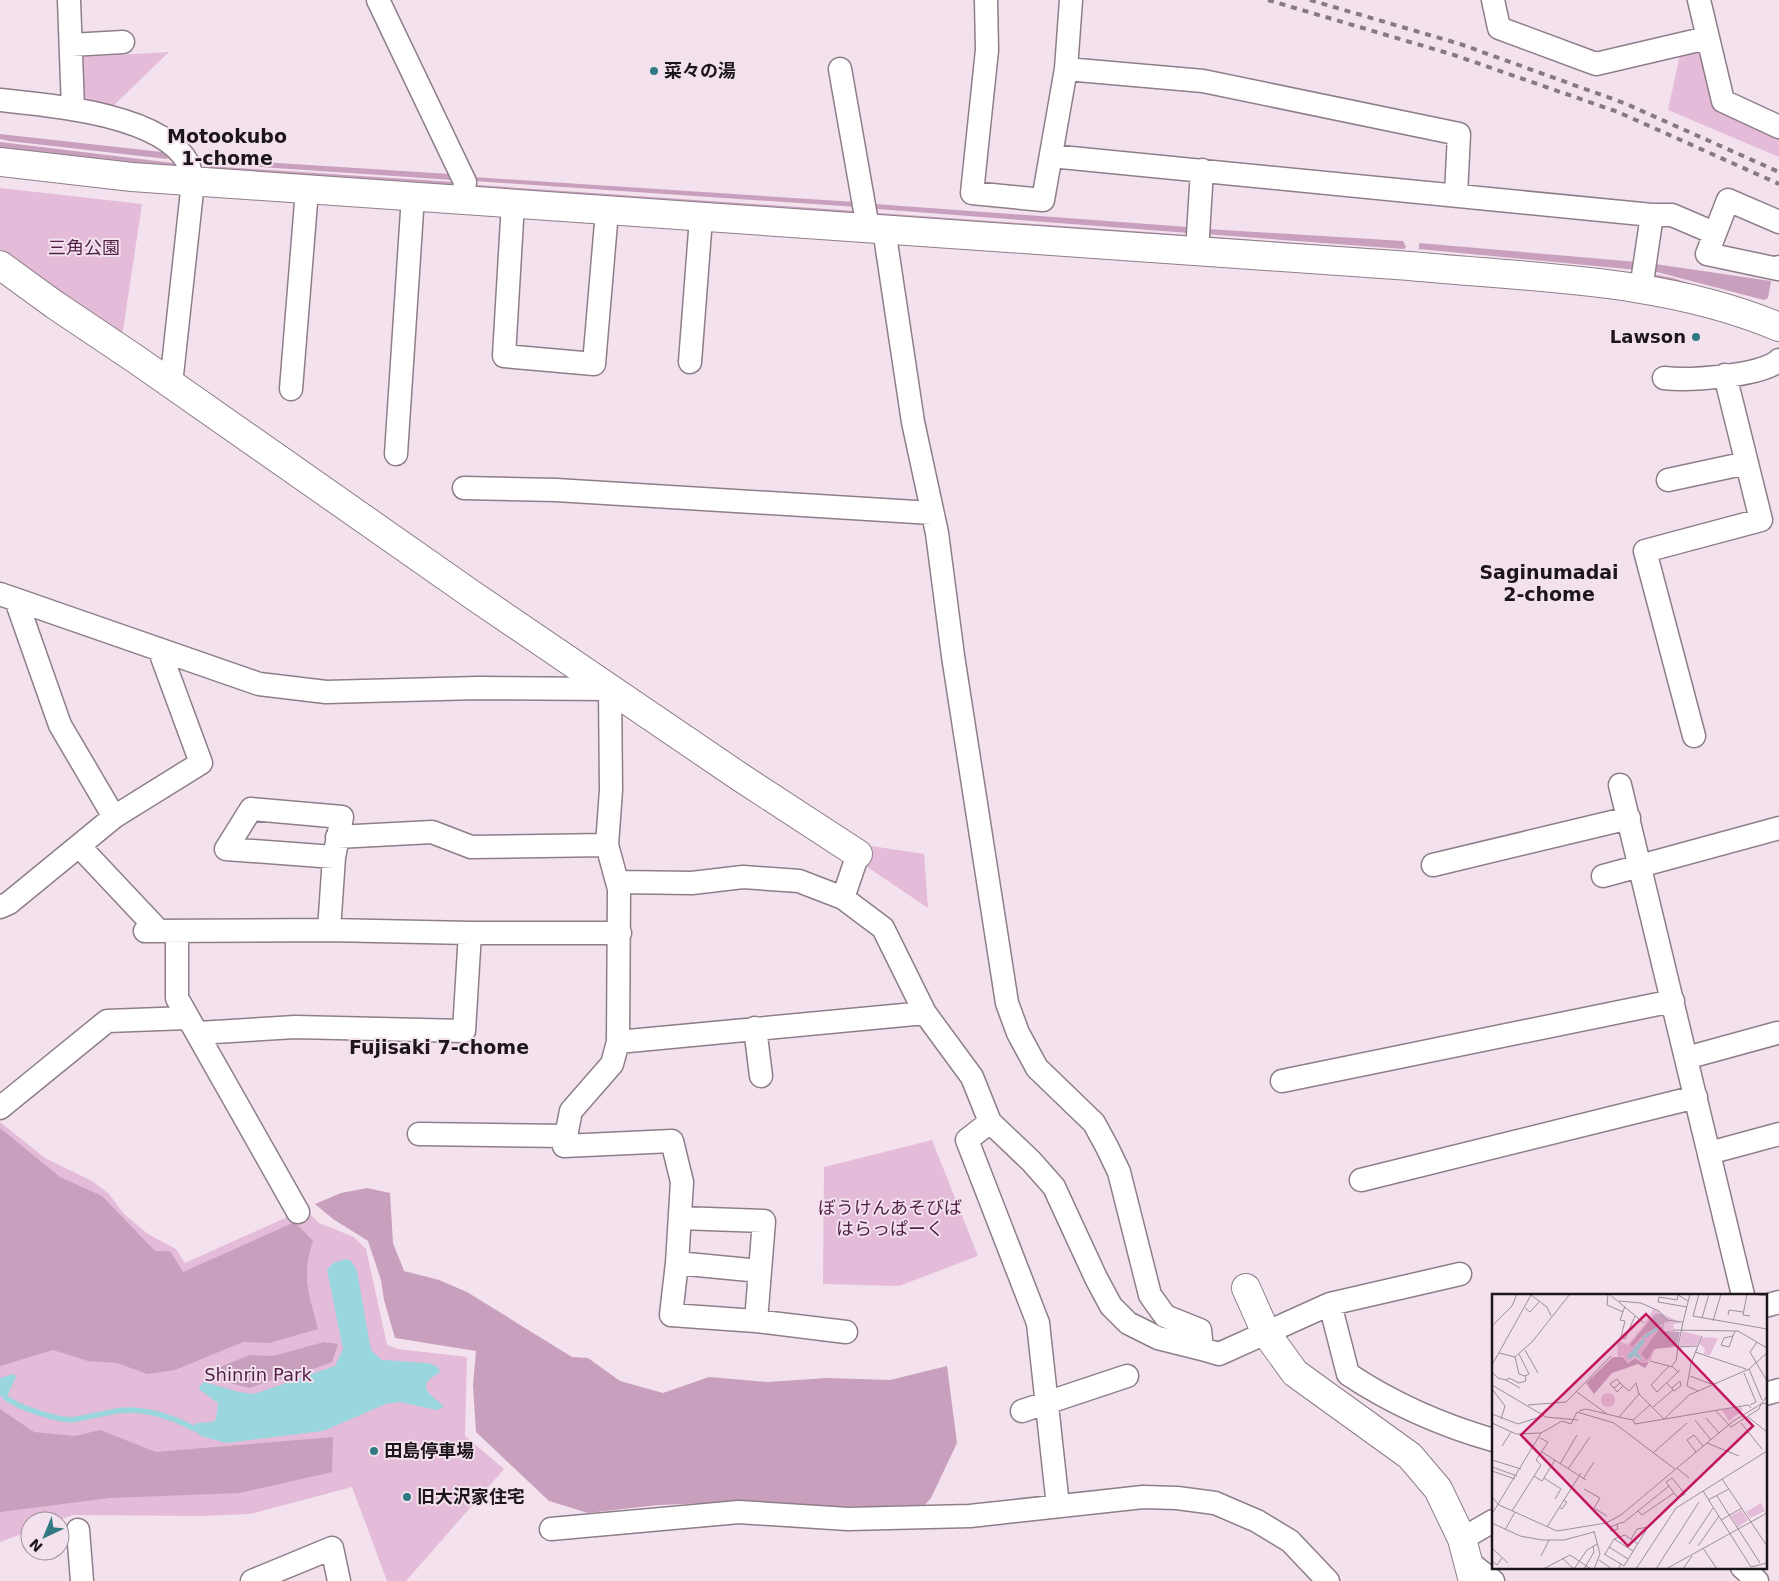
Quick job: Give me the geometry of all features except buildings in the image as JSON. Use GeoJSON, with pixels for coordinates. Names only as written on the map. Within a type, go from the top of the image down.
{"type":"FeatureCollection","features":[{"type":"Feature","properties":{"kind":"street"},"geometry":{"type":"LineString","coordinates":[[69,0],[73,109]]}},
{"type":"Feature","properties":{"kind":"street"},"geometry":{"type":"LineString","coordinates":[[378,0],[465,182],[463,200]]}},
{"type":"Feature","properties":{"kind":"street"},"geometry":{"type":"LineString","coordinates":[[986,0],[987,50],[972,193],[1043,200],[1066,69],[1071,0]]}},
{"type":"Feature","properties":{"kind":"street"},"geometry":{"type":"LineString","coordinates":[[1493,0],[1498,28],[1596,64],[1707,38]]}},
{"type":"Feature","properties":{"kind":"street"},"geometry":{"type":"LineString","coordinates":[[1699,0],[1723,101],[1779,127]]}},
{"type":"Feature","properties":{"kind":"street"},"geometry":{"type":"LineString","coordinates":[[71,45],[123,42]]}},
{"type":"Feature","properties":{"kind":"street"},"geometry":{"type":"LineString","coordinates":[[840,69],[876,229],[913,422],[937,533],[953,656],[1007,1003],[1018,1033],[1037,1068],[1094,1123],[1107,1147],[1119,1172],[1150,1295],[1166,1316],[1200,1330],[1202,1349]]}},
{"type":"Feature","properties":{"kind":"street"},"geometry":{"type":"LineString","coordinates":[[1066,69],[1203,81],[1459,134],[1456,195]]}},
{"type":"Feature","properties":{"kind":"street"},"geometry":{"type":"LineString","coordinates":[[0,100],[73,109],[112,117],[145,129],[171,144],[188,163],[193,182],[171,384]]}},
{"type":"Feature","properties":{"kind":"street"},"geometry":{"type":"LineString","coordinates":[[1051,156],[1652,215],[1672,215],[1714,233]]}},
{"type":"Feature","properties":{"kind":"street"},"geometry":{"type":"LineString","coordinates":[[0,162],[132,178],[1410,266],[1666,293],[1733,309],[1779,327]]}},
{"type":"Feature","properties":{"kind":"street"},"geometry":{"type":"LineString","coordinates":[[1197,252],[1202,170]]}},
{"type":"Feature","properties":{"kind":"street"},"geometry":{"type":"LineString","coordinates":[[291,389],[307,190]]}},
{"type":"Feature","properties":{"kind":"street"},"geometry":{"type":"LineString","coordinates":[[396,454],[413,196]]}},
{"type":"Feature","properties":{"kind":"street"},"geometry":{"type":"LineString","coordinates":[[1779,222],[1728,200],[1707,254],[1778,269],[1779,266]]}},
{"type":"Feature","properties":{"kind":"street"},"geometry":{"type":"LineString","coordinates":[[513,203],[504,356],[594,364],[607,211]]}},
{"type":"Feature","properties":{"kind":"street"},"geometry":{"type":"LineString","coordinates":[[1641,289],[1652,215]]}},
{"type":"Feature","properties":{"kind":"street"},"geometry":{"type":"LineString","coordinates":[[690,362],[701,218]]}},
{"type":"Feature","properties":{"kind":"street"},"geometry":{"type":"LineString","coordinates":[[0,265],[55,306],[171,384],[474,596],[858,854],[843,898]]}},
{"type":"Feature","properties":{"kind":"street"},"geometry":{"type":"LineString","coordinates":[[1664,378],[1687,380],[1724,375],[1772,367],[1779,360]]}},
{"type":"Feature","properties":{"kind":"street"},"geometry":{"type":"LineString","coordinates":[[1694,736],[1645,551],[1761,520],[1724,375]]}},
{"type":"Feature","properties":{"kind":"street"},"geometry":{"type":"LineString","coordinates":[[1668,480],[1747,463]]}},
{"type":"Feature","properties":{"kind":"street"},"geometry":{"type":"LineString","coordinates":[[464,488],[556,490],[932,514]]}},
{"type":"Feature","properties":{"kind":"street"},"geometry":{"type":"LineString","coordinates":[[8,597],[259,684],[326,692],[610,689]]}},
{"type":"Feature","properties":{"kind":"street"},"geometry":{"type":"LineString","coordinates":[[8,597],[60,725],[114,817]]}},
{"type":"Feature","properties":{"kind":"street"},"geometry":{"type":"LineString","coordinates":[[0,907],[80,846],[114,817],[201,763],[159,649]]}},
{"type":"Feature","properties":{"kind":"street"},"geometry":{"type":"LineString","coordinates":[[610,689],[610,790],[607,845],[619,889],[618,1042],[612,1064],[570,1111],[564,1146],[672,1141],[682,1182],[677,1263],[671,1315],[756,1321],[846,1332]]}},
{"type":"Feature","properties":{"kind":"street"},"geometry":{"type":"LineString","coordinates":[[1620,785],[1743,1294]]}},
{"type":"Feature","properties":{"kind":"street"},"geometry":{"type":"LineString","coordinates":[[1433,865],[1629,818]]}},
{"type":"Feature","properties":{"kind":"street"},"geometry":{"type":"LineString","coordinates":[[1604,876],[1779,828]]}},
{"type":"Feature","properties":{"kind":"street"},"geometry":{"type":"LineString","coordinates":[[330,930],[336,847],[432,832],[471,847],[607,845]]}},
{"type":"Feature","properties":{"kind":"street"},"geometry":{"type":"LineString","coordinates":[[80,846],[161,931],[177,998],[298,1212]]}},
{"type":"Feature","properties":{"kind":"street"},"geometry":{"type":"LineString","coordinates":[[617,882],[692,882],[743,877],[799,881],[843,898],[883,928],[925,1013],[972,1077],[990,1122],[1031,1161],[1054,1187],[1111,1306],[1128,1323],[1158,1338],[1219,1354],[1330,1304],[1460,1274]]}},
{"type":"Feature","properties":{"kind":"street"},"geometry":{"type":"LineString","coordinates":[[161,931],[330,930],[470,933],[620,933]]}},
{"type":"Feature","properties":{"kind":"street"},"geometry":{"type":"LineString","coordinates":[[0,1108],[107,1021],[295,1028],[464,1031],[470,933]]}},
{"type":"Feature","properties":{"kind":"street"},"geometry":{"type":"LineString","coordinates":[[1282,1081],[1673,1001]]}},
{"type":"Feature","properties":{"kind":"street"},"geometry":{"type":"LineString","coordinates":[[618,1042],[925,1013]]}},
{"type":"Feature","properties":{"kind":"street"},"geometry":{"type":"LineString","coordinates":[[755,1028],[760,1076]]}},
{"type":"Feature","properties":{"kind":"street"},"geometry":{"type":"LineString","coordinates":[[1686,1058],[1777,1033]]}},
{"type":"Feature","properties":{"kind":"street"},"geometry":{"type":"LineString","coordinates":[[1361,1180],[1696,1097]]}},
{"type":"Feature","properties":{"kind":"street"},"geometry":{"type":"LineString","coordinates":[[990,1122],[967,1140],[1038,1323],[1058,1506]]}},
{"type":"Feature","properties":{"kind":"street"},"geometry":{"type":"LineString","coordinates":[[419,1134],[565,1136]]}},
{"type":"Feature","properties":{"kind":"street"},"geometry":{"type":"LineString","coordinates":[[1709,1153],[1779,1134]]}},
{"type":"Feature","properties":{"kind":"street"},"geometry":{"type":"LineString","coordinates":[[680,1218],[764,1221],[756,1321]]}},
{"type":"Feature","properties":{"kind":"street"},"geometry":{"type":"LineString","coordinates":[[677,1263],[760,1271]]}},
{"type":"Feature","properties":{"kind":"street"},"geometry":{"type":"LineString","coordinates":[[1246,1288],[1266,1333],[1295,1373],[1410,1456],[1438,1488],[1468,1561],[1493,1581]]}},
{"type":"Feature","properties":{"kind":"street"},"geometry":{"type":"LineString","coordinates":[[1766,1306],[1779,1302]]}},
{"type":"Feature","properties":{"kind":"street"},"geometry":{"type":"LineString","coordinates":[[1330,1304],[1348,1374],[1380,1396],[1458,1430],[1492,1440]]}},
{"type":"Feature","properties":{"kind":"street"},"geometry":{"type":"LineString","coordinates":[[1022,1412],[1127,1376]]}},
{"type":"Feature","properties":{"kind":"street"},"geometry":{"type":"LineString","coordinates":[[1766,1394],[1779,1390]]}},
{"type":"Feature","properties":{"kind":"street"},"geometry":{"type":"LineString","coordinates":[[551,1528],[739,1512],[848,1519],[970,1516],[1142,1498],[1177,1498],[1215,1503],[1257,1521],[1290,1541],[1328,1581]]}},
{"type":"Feature","properties":{"kind":"street"},"geometry":{"type":"LineString","coordinates":[[1468,1561],[1492,1523]]}},
{"type":"Feature","properties":{"kind":"street"},"geometry":{"type":"LineString","coordinates":[[78,1530],[82,1581]]}},
{"type":"Feature","properties":{"kind":"street"},"geometry":{"type":"LineString","coordinates":[[252,1581],[332,1548],[339,1581]]}},
{"type":"Feature","properties":{"kind":"street"},"geometry":{"type":"LineString","coordinates":[[1743,1568],[1757,1581]]}},
{"type":"Feature","properties":{"kind":"green space"},"geometry":{"type":"Polygon","coordinates":[[[1699,47],[1717,106],[1779,134],[1779,157],[1668,110],[1681,50],[1699,47]]]}},
{"type":"Feature","properties":{"kind":"green space"},"geometry":{"type":"Polygon","coordinates":[[[169,52],[111,108],[84,101],[82,57],[169,52]]]}},
{"type":"Feature","properties":{"kind":"green space"},"geometry":{"type":"Polygon","coordinates":[[[0,134],[162,152],[168,157],[167,159],[9,141],[0,139],[0,134]]]}},
{"type":"Feature","properties":{"kind":"green space"},"geometry":{"type":"Polygon","coordinates":[[[0,142],[173,163],[175,166],[172,168],[7,150],[0,148],[0,142]]]}},
{"type":"Feature","properties":{"kind":"green space"},"geometry":{"type":"Polygon","coordinates":[[[200,158],[450,174],[453,180],[203,163],[200,158]]]}},
{"type":"Feature","properties":{"kind":"green space"},"geometry":{"type":"Polygon","coordinates":[[[208,166],[453,182],[454,186],[451,188],[211,170],[208,166]]]}},
{"type":"Feature","properties":{"kind":"green space"},"geometry":{"type":"Polygon","coordinates":[[[473,177],[855,202],[857,207],[475,181],[473,177]]]}},
{"type":"Feature","properties":{"kind":"green space"},"geometry":{"type":"Polygon","coordinates":[[[477,185],[855,211],[857,216],[479,190],[477,185]]]}},
{"type":"Feature","properties":{"kind":"green space","name":"三角公園"},"geometry":{"type":"Polygon","coordinates":[[[0,188],[142,204],[122,337],[0,249],[0,188]]]}},
{"type":"Feature","properties":{"kind":"green space"},"geometry":{"type":"Polygon","coordinates":[[[875,204],[1188,227],[1189,233],[877,209],[875,204]]]}},
{"type":"Feature","properties":{"kind":"green space"},"geometry":{"type":"Polygon","coordinates":[[[878,213],[1189,235],[1191,241],[879,219],[876,215],[878,213]]]}},
{"type":"Feature","properties":{"kind":"green space"},"geometry":{"type":"Polygon","coordinates":[[[1207,229],[1403,241],[1406,247],[1404,249],[1205,234],[1207,229]]]}},
{"type":"Feature","properties":{"kind":"green space"},"geometry":{"type":"Polygon","coordinates":[[[1203,236],[1404,251],[1404,252],[1204,243],[1203,236]]]}},
{"type":"Feature","properties":{"kind":"green space"},"geometry":{"type":"Polygon","coordinates":[[[1419,243],[1637,262],[1637,270],[1419,249],[1419,243]]]}},
{"type":"Feature","properties":{"kind":"green space"},"geometry":{"type":"Polygon","coordinates":[[[1655,264],[1771,281],[1768,298],[1764,300],[1653,271],[1655,264]]]}},
{"type":"Feature","properties":{"kind":"green space"},"geometry":{"type":"Polygon","coordinates":[[[1652,274],[1673,278],[1718,293],[1651,280],[1652,274]]]}},
{"type":"Feature","properties":{"kind":"green space"},"geometry":{"type":"Polygon","coordinates":[[[871,846],[924,854],[928,908],[863,864],[871,846]]]}},
{"type":"Feature","properties":{"kind":"green space","name":"Shinrin Park"},"geometry":{"type":"Polygon","coordinates":[[[0,1122],[45,1158],[92,1181],[109,1194],[124,1214],[148,1234],[176,1249],[185,1263],[305,1209],[319,1223],[354,1237],[366,1249],[387,1345],[398,1349],[467,1357],[465,1436],[504,1469],[406,1581],[387,1581],[352,1487],[250,1514],[70,1516],[70,1511],[20,1511],[20,1535],[0,1542],[0,1122]]]}},
{"type":"Feature","properties":{"kind":"green space"},"geometry":{"type":"Polygon","coordinates":[[[0,1128],[60,1177],[102,1196],[155,1251],[170,1251],[183,1272],[295,1222],[313,1241],[307,1265],[307,1275],[309,1295],[318,1329],[269,1343],[243,1342],[175,1370],[147,1374],[117,1363],[88,1361],[53,1350],[0,1366],[0,1128]]]}},
{"type":"Feature","properties":{"kind":"green space","name":"ぼうけんあそびば はらっぱーく"},"geometry":{"type":"Polygon","coordinates":[[[932,1140],[978,1256],[899,1286],[823,1284],[824,1167],[932,1140]]]}},
{"type":"Feature","properties":{"kind":"green space"},"geometry":{"type":"Polygon","coordinates":[[[367,1188],[390,1193],[393,1243],[404,1271],[439,1280],[467,1292],[572,1357],[588,1358],[620,1381],[663,1393],[709,1377],[767,1382],[827,1378],[890,1380],[947,1366],[957,1443],[931,1498],[925,1505],[836,1507],[710,1503],[658,1505],[588,1513],[549,1501],[476,1432],[473,1385],[476,1351],[395,1338],[384,1300],[381,1280],[368,1241],[333,1219],[315,1204],[341,1193],[367,1188]]]}},
{"type":"Feature","properties":{"kind":"green space"},"geometry":{"type":"Polygon","coordinates":[[[324,1342],[338,1344],[332,1362],[295,1376],[269,1381],[250,1388],[206,1377],[207,1372],[250,1355],[273,1356],[324,1342]]]}},
{"type":"Feature","properties":{"kind":"green space"},"geometry":{"type":"Polygon","coordinates":[[[0,1409],[34,1432],[75,1436],[100,1430],[156,1452],[333,1437],[332,1472],[240,1493],[110,1498],[0,1512],[0,1409]]]}},
{"type":"Feature","properties":{"kind":"water"},"geometry":{"type":"Polygon","coordinates":[[[346,1259],[351,1261],[357,1271],[372,1351],[382,1360],[428,1363],[438,1367],[440,1372],[430,1379],[426,1387],[427,1391],[444,1407],[436,1410],[400,1402],[386,1404],[323,1431],[226,1443],[201,1436],[192,1429],[196,1423],[213,1422],[216,1419],[218,1403],[200,1390],[199,1387],[204,1382],[239,1392],[254,1394],[335,1366],[343,1349],[327,1270],[333,1263],[346,1259]]]}},
{"type":"Feature","properties":{"kind":"water"},"geometry":{"type":"Polygon","coordinates":[[[14,1374],[16,1377],[6,1398],[0,1396],[0,1378],[14,1374]]]}},
{"type":"Feature","properties":{"kind":"waterway"},"geometry":{"type":"LineString","coordinates":[[6,1398],[30,1410],[62,1419],[71,1420],[114,1411],[136,1410],[161,1415],[193,1428]]}},
{"type":"Feature","properties":{"kind":"railway"},"geometry":{"type":"LineString","coordinates":[[1268,0],[1454,55],[1618,112],[1779,184]]}},
{"type":"Feature","properties":{"kind":"railway"},"geometry":{"type":"LineString","coordinates":[[1310,0],[1460,44],[1624,103],[1779,172]]}},
{"type":"Feature","properties":{"kind":"place","name":"菜々の湯"},"geometry":{"type":"Point","coordinates":[654,71]}},
{"type":"Feature","properties":{"kind":"place","name":"Lawson"},"geometry":{"type":"Point","coordinates":[1696,337]}},
{"type":"Feature","properties":{"kind":"place","name":"田島停車場"},"geometry":{"type":"Point","coordinates":[374,1451]}},
{"type":"Feature","properties":{"kind":"place","name":"旧大沢家住宅"},"geometry":{"type":"Point","coordinates":[407,1497]}},
{"type":"Feature","properties":{"kind":"district","name":"Motookubo 1-chome"},"geometry":{"type":"Point","coordinates":[227,147]}},
{"type":"Feature","properties":{"kind":"district","name":"Saginumadai 2-chome"},"geometry":{"type":"Point","coordinates":[1549,583]}},
{"type":"Feature","properties":{"kind":"district","name":"Fujisaki 7-chome"},"geometry":{"type":"Point","coordinates":[439,1047]}}]}
